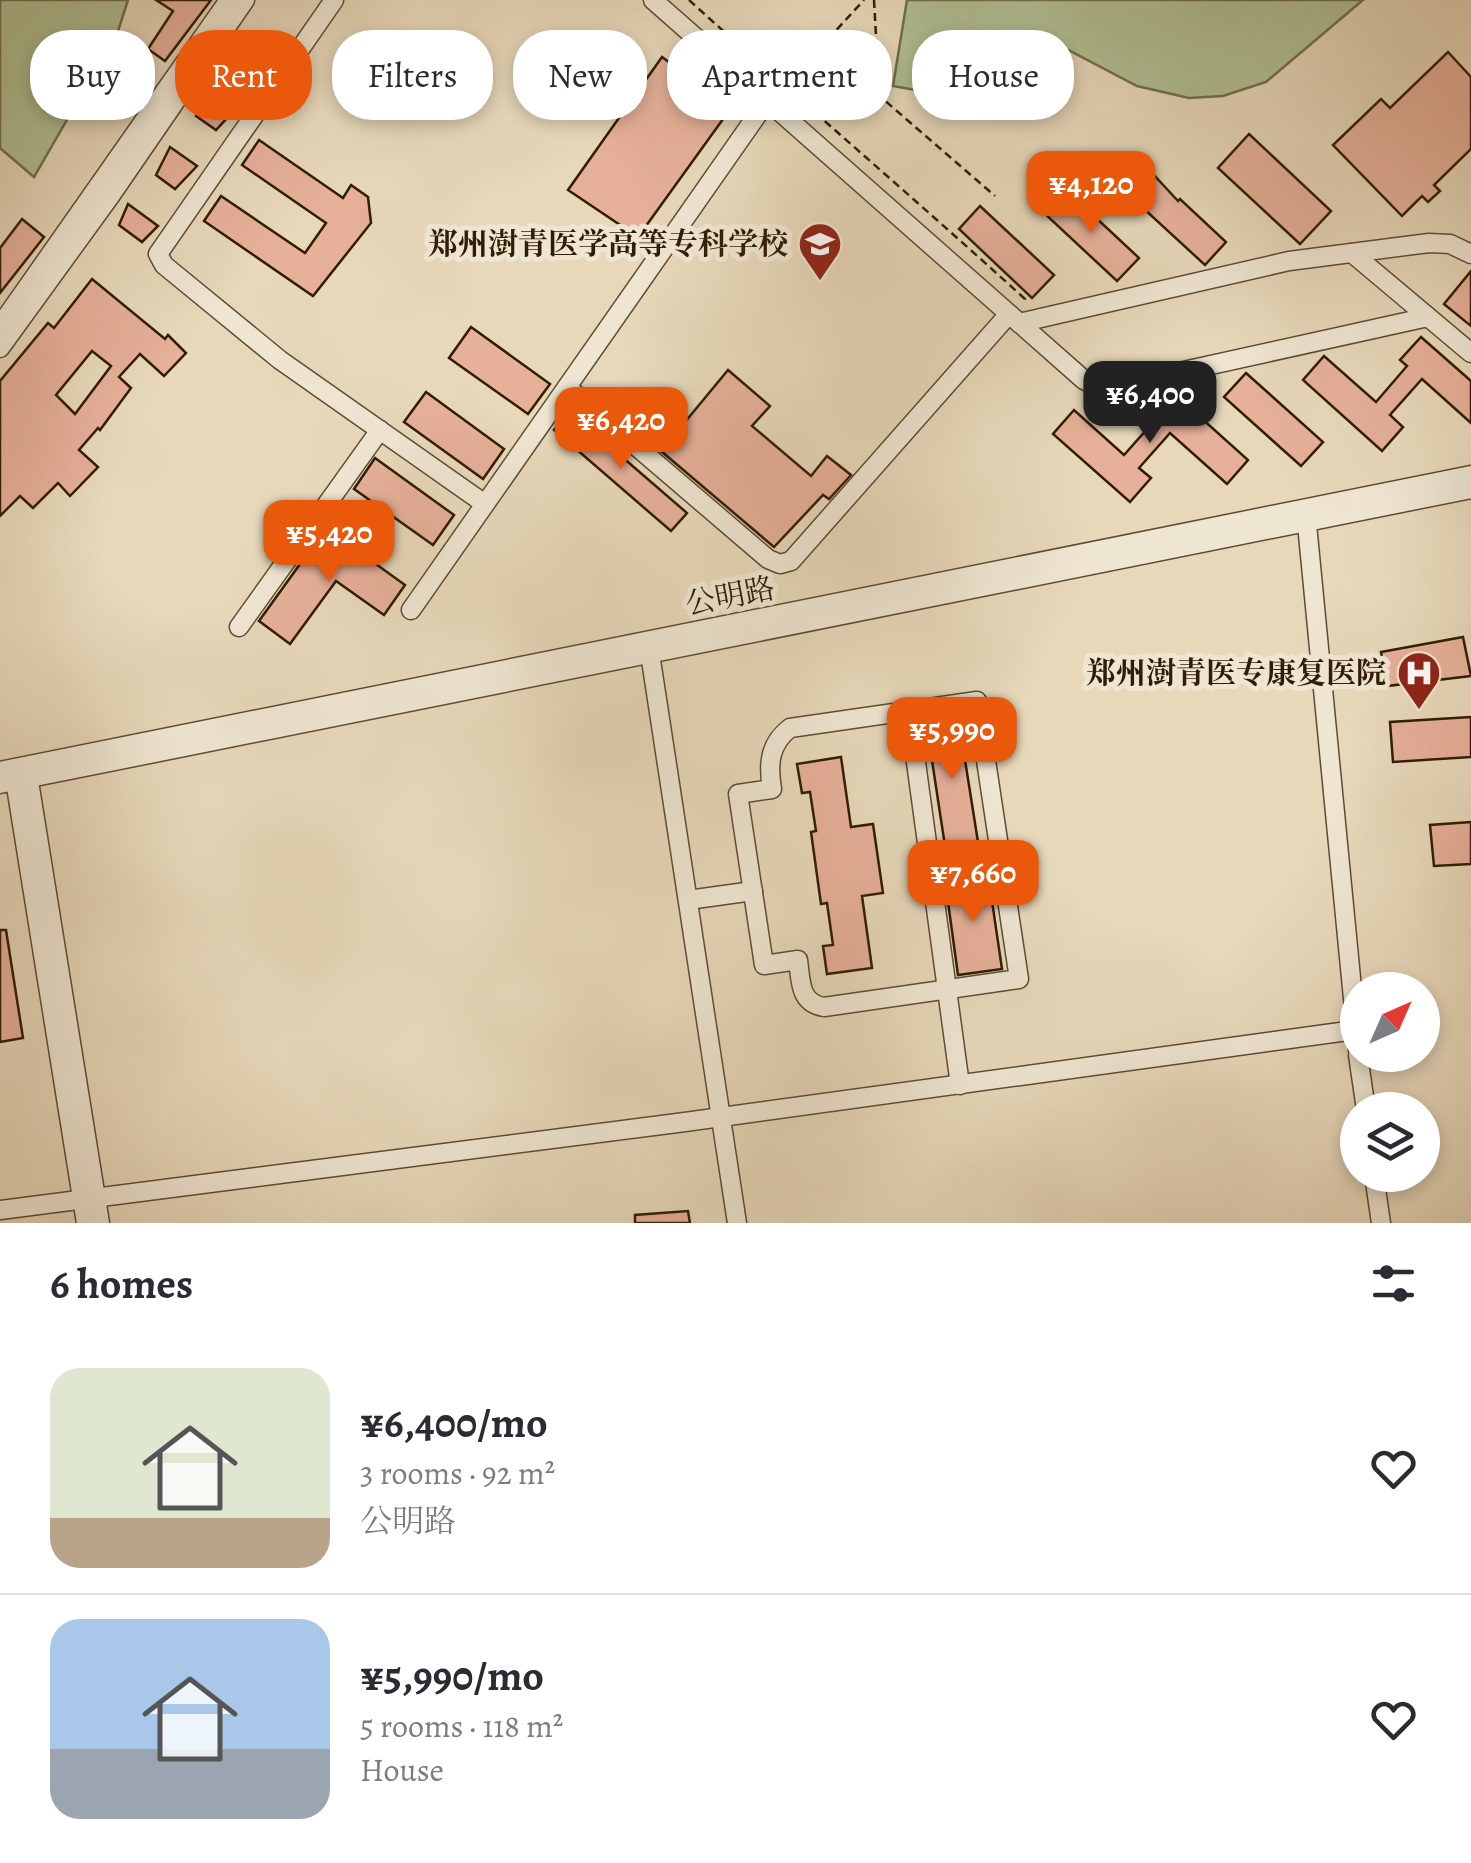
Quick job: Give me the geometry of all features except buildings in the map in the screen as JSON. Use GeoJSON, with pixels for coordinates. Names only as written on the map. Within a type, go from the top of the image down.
{"type":"FeatureCollection","features":[{"type":"Feature","properties":{"kind":"street"},"geometry":{"type":"LineString","coordinates":[[0,326],[229,0]]}},
{"type":"Feature","properties":{"kind":"street"},"geometry":{"type":"LineString","coordinates":[[0,348],[245,0]]}},
{"type":"Feature","properties":{"kind":"street"},"geometry":{"type":"LineString","coordinates":[[334,0],[158,254],[164,266],[280,360],[485,504]]}},
{"type":"Feature","properties":{"kind":"street"},"geometry":{"type":"LineString","coordinates":[[653,0],[687,30]]}},
{"type":"Feature","properties":{"kind":"street"},"geometry":{"type":"LineString","coordinates":[[411,610],[756,120]]}},
{"type":"Feature","properties":{"kind":"street"},"geometry":{"type":"LineString","coordinates":[[789,120],[1084,380],[1102,389],[1428,317]]}},
{"type":"Feature","properties":{"kind":"street"},"geometry":{"type":"LineString","coordinates":[[567,387],[768,559],[780,564],[791,561],[1014,318],[1289,260],[1429,243],[1450,244],[1471,254]]}},
{"type":"Feature","properties":{"kind":"street"},"geometry":{"type":"LineString","coordinates":[[1352,253],[1471,353]]}},
{"type":"Feature","properties":{"kind":"street"},"geometry":{"type":"LineString","coordinates":[[239,627],[380,430]]}},
{"type":"Feature","properties":{"kind":"street","name":"公明路"},"geometry":{"type":"LineString","coordinates":[[1306,515],[1471,475]]}},
{"type":"Feature","properties":{"kind":"street","name":"公明路"},"geometry":{"type":"LineString","coordinates":[[14,775],[1306,515],[1471,488]]}},
{"type":"Feature","properties":{"kind":"street"},"geometry":{"type":"LineString","coordinates":[[1306,515],[1349,972]]}},
{"type":"Feature","properties":{"kind":"street"},"geometry":{"type":"LineString","coordinates":[[649,648],[737,1223]]}},
{"type":"Feature","properties":{"kind":"street"},"geometry":{"type":"LineString","coordinates":[[977,701],[1019,979],[824,1007],[813,1005],[803,994],[798,960],[764,965],[738,794],[772,789],[768,766],[773,749],[790,728],[908,711],[977,701]]}},
{"type":"Feature","properties":{"kind":"street"},"geometry":{"type":"LineString","coordinates":[[908,711],[960,1085]]}},
{"type":"Feature","properties":{"kind":"street"},"geometry":{"type":"LineString","coordinates":[[14,775],[89,1199],[100,1223]]}},
{"type":"Feature","properties":{"kind":"street"},"geometry":{"type":"LineString","coordinates":[[688,900],[753,891]]}},
{"type":"Feature","properties":{"kind":"street"},"geometry":{"type":"LineString","coordinates":[[0,1210],[721,1118],[1340,1032]]}},
{"type":"Feature","properties":{"kind":"street"},"geometry":{"type":"LineString","coordinates":[[1376,1192],[1381,1223]]}},
{"type":"Feature","properties":{"kind":"street"},"geometry":{"type":"LineString","coordinates":[[86,1223],[89,1199]]}},
{"type":"Feature","properties":{"kind":"path"},"geometry":{"type":"LineString","coordinates":[[689,0],[722,30]]}},
{"type":"Feature","properties":{"kind":"path"},"geometry":{"type":"LineString","coordinates":[[836,30],[864,0]]}},
{"type":"Feature","properties":{"kind":"path"},"geometry":{"type":"LineString","coordinates":[[874,0],[879,88],[884,99],[994,196]]}},
{"type":"Feature","properties":{"kind":"path"},"geometry":{"type":"LineString","coordinates":[[822,120],[1025,299],[1014,318]]}},
{"type":"Feature","properties":{"kind":"green space"},"geometry":{"type":"Polygon","coordinates":[[[0,0],[128,0],[118,30],[30,30],[30,120],[67,120],[34,177],[0,148],[0,0]]]}},
{"type":"Feature","properties":{"kind":"green space"},"geometry":{"type":"Polygon","coordinates":[[[907,0],[1363,0],[1266,82],[1223,96],[1189,98],[1137,86],[1074,53],[1074,30],[912,30],[912,89],[893,86],[907,0]]]}},
{"type":"Feature","properties":{"kind":"place","name":"郑州澍青医学高等专科学校"},"geometry":{"type":"Point","coordinates":[820,282]}},
{"type":"Feature","properties":{"kind":"place","name":"郑州澍青医专康复医院"},"geometry":{"type":"Point","coordinates":[1419,711]}}]}
